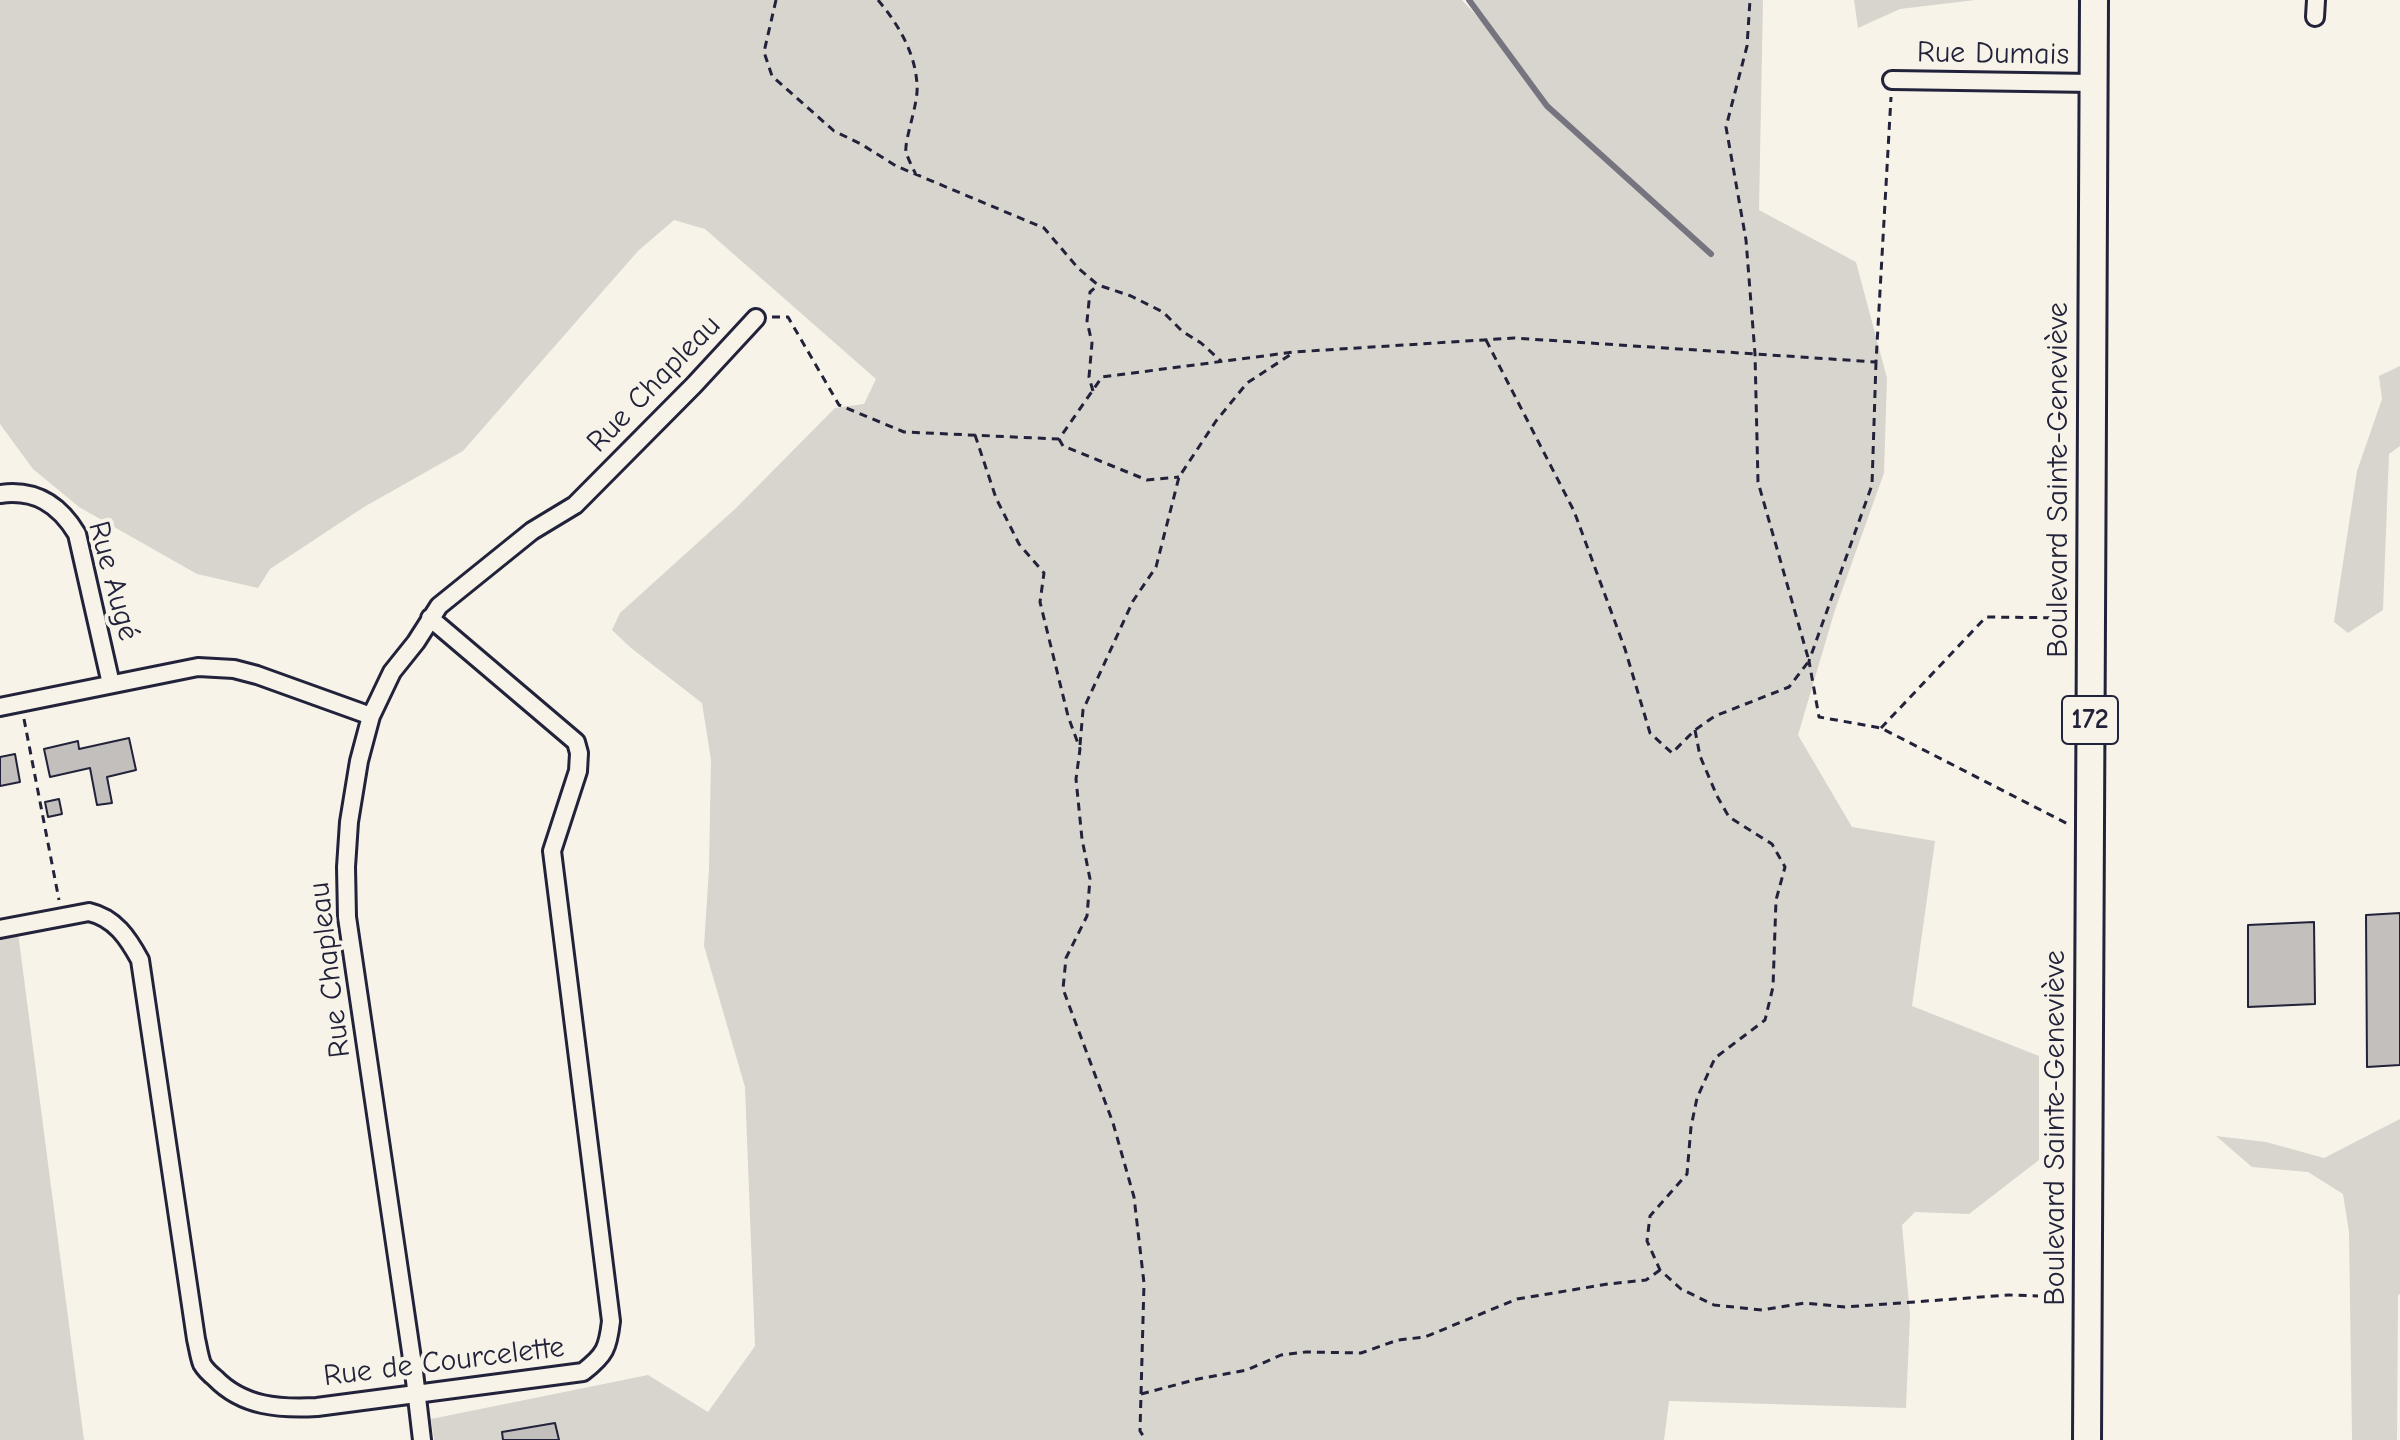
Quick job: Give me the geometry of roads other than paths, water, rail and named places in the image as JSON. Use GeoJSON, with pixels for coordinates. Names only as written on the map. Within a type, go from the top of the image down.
{"type":"FeatureCollection","features":[{"type":"Feature","properties":{"kind":"main road","name":"Boulevard Sainte-Geneviève"},"geometry":{"type":"LineString","coordinates":[[2087,1440],[2094,0]]}},
{"type":"Feature","properties":{"kind":"street","name":"Rue Dumais"},"geometry":{"type":"LineString","coordinates":[[1892,80],[2093,83]]}},
{"type":"Feature","properties":{"kind":"street","name":"Rue Chapleau"},"geometry":{"type":"LineString","coordinates":[[422,1440],[347,917],[349,822],[359,761],[371,716],[392,672],[430,618],[458,589],[532,531],[575,505],[756,318]]}},
{"type":"Feature","properties":{"kind":"street","name":"Rue Augé"},"geometry":{"type":"LineString","coordinates":[[0,494],[28,493],[67,516],[80,545],[111,684]]}},
{"type":"Feature","properties":{"kind":"street","name":"Rue de Courcelette"},"geometry":{"type":"LineString","coordinates":[[0,929],[89,912],[101,915],[116,925],[140,960],[190,1305],[203,1366],[219,1383],[241,1398],[291,1408],[583,1372],[600,1359],[608,1345],[611,1321],[552,851],[578,771],[579,753],[576,742],[430,618]]}},
{"type":"Feature","properties":{"kind":"street"},"geometry":{"type":"LineString","coordinates":[[0,707],[198,667],[234,669],[371,716]]}},
{"type":"Feature","properties":{"kind":"waterway"},"geometry":{"type":"LineString","coordinates":[[1469,0],[1547,106],[1711,254]]}}]}
